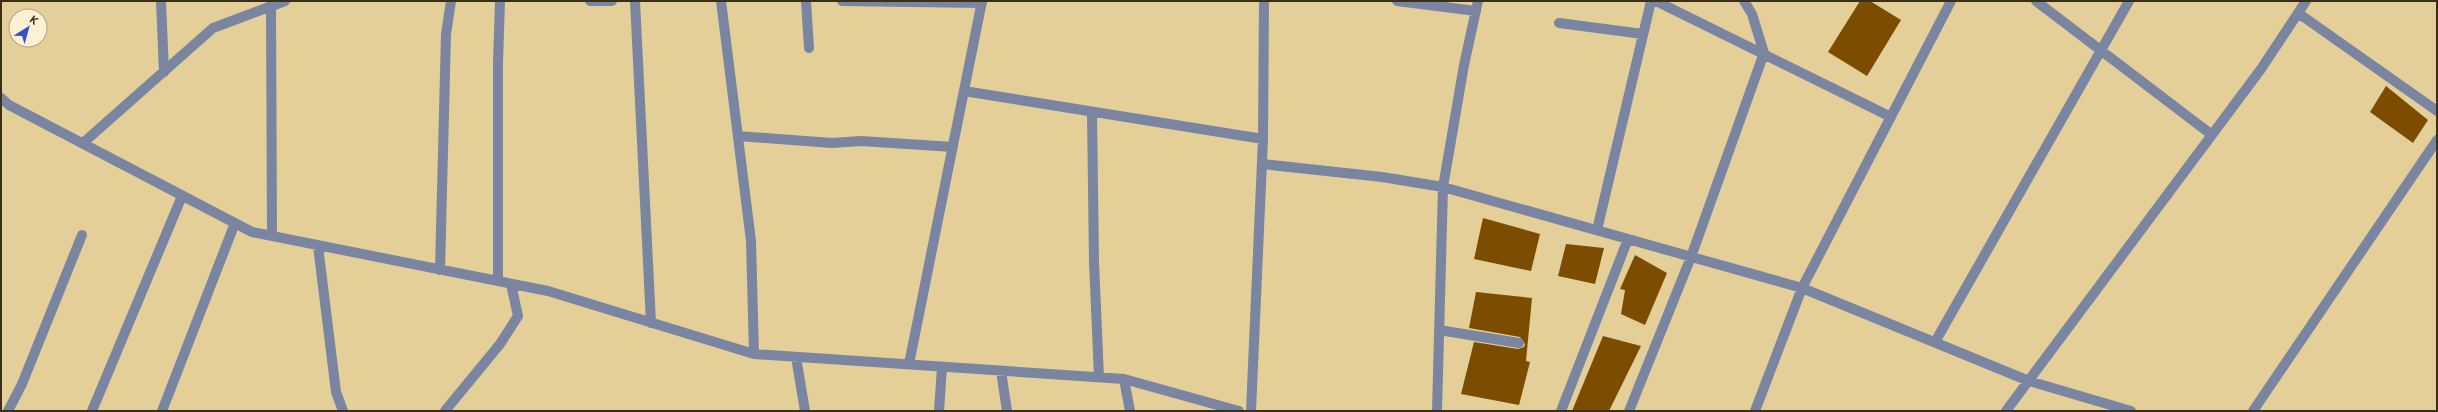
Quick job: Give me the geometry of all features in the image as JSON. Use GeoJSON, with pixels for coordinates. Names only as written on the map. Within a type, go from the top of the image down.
{"type":"FeatureCollection","features":[{"type":"Feature","properties":{"kind":"street"},"geometry":{"type":"LineString","coordinates":[[161,1],[164,72]]}},
{"type":"Feature","properties":{"kind":"street"},"geometry":{"type":"LineString","coordinates":[[83,143],[213,28],[285,1]]}},
{"type":"Feature","properties":{"kind":"street"},"geometry":{"type":"LineString","coordinates":[[440,270],[446,34],[451,1]]}},
{"type":"Feature","properties":{"kind":"street"},"geometry":{"type":"LineString","coordinates":[[498,281],[498,63],[500,1]]}},
{"type":"Feature","properties":{"kind":"street"},"geometry":{"type":"LineString","coordinates":[[590,1],[612,1]]}},
{"type":"Feature","properties":{"kind":"street"},"geometry":{"type":"LineString","coordinates":[[635,1],[651,323]]}},
{"type":"Feature","properties":{"kind":"street"},"geometry":{"type":"LineString","coordinates":[[721,1],[751,241],[754,354]]}},
{"type":"Feature","properties":{"kind":"street"},"geometry":{"type":"LineString","coordinates":[[806,1],[809,48]]}},
{"type":"Feature","properties":{"kind":"street"},"geometry":{"type":"LineString","coordinates":[[842,1],[982,2],[909,364]]}},
{"type":"Feature","properties":{"kind":"street"},"geometry":{"type":"LineString","coordinates":[[1251,411],[1263,138],[1264,1]]}},
{"type":"Feature","properties":{"kind":"street"},"geometry":{"type":"LineString","coordinates":[[1397,1],[1476,11]]}},
{"type":"Feature","properties":{"kind":"street"},"geometry":{"type":"LineString","coordinates":[[1437,411],[1443,187],[1478,1]]}},
{"type":"Feature","properties":{"kind":"street"},"geometry":{"type":"LineString","coordinates":[[1597,230],[1651,1]]}},
{"type":"Feature","properties":{"kind":"street"},"geometry":{"type":"LineString","coordinates":[[1656,1],[1891,117]]}},
{"type":"Feature","properties":{"kind":"street"},"geometry":{"type":"LineString","coordinates":[[1629,411],[1691,257],[1764,53],[1752,14],[1744,1]]}},
{"type":"Feature","properties":{"kind":"street"},"geometry":{"type":"LineString","coordinates":[[1754,411],[1802,288],[1951,1]]}},
{"type":"Feature","properties":{"kind":"street"},"geometry":{"type":"LineString","coordinates":[[2036,1],[2212,135]]}},
{"type":"Feature","properties":{"kind":"street"},"geometry":{"type":"LineString","coordinates":[[1935,342],[2102,51],[2129,1]]}},
{"type":"Feature","properties":{"kind":"street"},"geometry":{"type":"LineString","coordinates":[[2006,411],[2262,69],[2306,1]]}},
{"type":"Feature","properties":{"kind":"street"},"geometry":{"type":"LineString","coordinates":[[271,6],[272,236]]}},
{"type":"Feature","properties":{"kind":"street"},"geometry":{"type":"LineString","coordinates":[[2298,13],[2437,112]]}},
{"type":"Feature","properties":{"kind":"street"},"geometry":{"type":"LineString","coordinates":[[1558,23],[1643,34]]}},
{"type":"Feature","properties":{"kind":"street"},"geometry":{"type":"LineString","coordinates":[[964,91],[1263,138]]}},
{"type":"Feature","properties":{"kind":"street"},"geometry":{"type":"LineString","coordinates":[[1,98],[9,105],[252,232],[548,291],[754,354],[1124,379],[1239,411]]}},
{"type":"Feature","properties":{"kind":"street"},"geometry":{"type":"LineString","coordinates":[[1092,112],[1094,262],[1099,377]]}},
{"type":"Feature","properties":{"kind":"street"},"geometry":{"type":"LineString","coordinates":[[738,136],[832,144],[861,141],[953,147]]}},
{"type":"Feature","properties":{"kind":"street"},"geometry":{"type":"LineString","coordinates":[[2253,411],[2437,140]]}},
{"type":"Feature","properties":{"kind":"street"},"geometry":{"type":"LineString","coordinates":[[1262,164],[1382,177],[1443,187],[1802,288],[2029,381],[2131,411]]}},
{"type":"Feature","properties":{"kind":"street"},"geometry":{"type":"LineString","coordinates":[[92,411],[182,196]]}},
{"type":"Feature","properties":{"kind":"street"},"geometry":{"type":"LineString","coordinates":[[162,411],[235,223]]}},
{"type":"Feature","properties":{"kind":"street"},"geometry":{"type":"LineString","coordinates":[[8,411],[22,384],[82,235]]}},
{"type":"Feature","properties":{"kind":"street"},"geometry":{"type":"LineString","coordinates":[[1561,411],[1628,239]]}},
{"type":"Feature","properties":{"kind":"street"},"geometry":{"type":"LineString","coordinates":[[318,246],[336,392],[343,411]]}},
{"type":"Feature","properties":{"kind":"street"},"geometry":{"type":"LineString","coordinates":[[445,411],[500,344],[518,316],[511,284]]}},
{"type":"Feature","properties":{"kind":"street"},"geometry":{"type":"LineString","coordinates":[[1439,330],[1519,343]]}},
{"type":"Feature","properties":{"kind":"street"},"geometry":{"type":"LineString","coordinates":[[796,357],[805,411]]}},
{"type":"Feature","properties":{"kind":"street"},"geometry":{"type":"LineString","coordinates":[[939,411],[942,367]]}},
{"type":"Feature","properties":{"kind":"street"},"geometry":{"type":"LineString","coordinates":[[1001,371],[1007,411]]}},
{"type":"Feature","properties":{"kind":"street"},"geometry":{"type":"LineString","coordinates":[[1124,379],[1130,411]]}},
{"type":"Feature","properties":{"kind":"building"},"geometry":{"type":"Polygon","coordinates":[[[1860,1],[1870,1],[1901,20],[1867,76],[1828,52],[1860,1]]]}},
{"type":"Feature","properties":{"kind":"building"},"geometry":{"type":"Polygon","coordinates":[[[2386,86],[2428,120],[2413,143],[2370,112],[2386,86]]]}},
{"type":"Feature","properties":{"kind":"building"},"geometry":{"type":"Polygon","coordinates":[[[1483,218],[1540,234],[1531,271],[1474,259],[1483,218]]]}},
{"type":"Feature","properties":{"kind":"building"},"geometry":{"type":"Polygon","coordinates":[[[1566,244],[1604,248],[1595,284],[1558,276],[1566,244]]]}},
{"type":"Feature","properties":{"kind":"building"},"geometry":{"type":"Polygon","coordinates":[[[1635,255],[1667,273],[1645,325],[1621,314],[1625,290],[1620,289],[1635,255]]]}},
{"type":"Feature","properties":{"kind":"building"},"geometry":{"type":"Polygon","coordinates":[[[1476,292],[1532,298],[1526,361],[1530,362],[1519,405],[1461,394],[1474,342],[1518,349],[1524,347],[1525,344],[1520,337],[1469,328],[1476,292]]]}},
{"type":"Feature","properties":{"kind":"building"},"geometry":{"type":"Polygon","coordinates":[[[1603,336],[1641,346],[1609,411],[1572,411],[1603,336]]]}}]}
